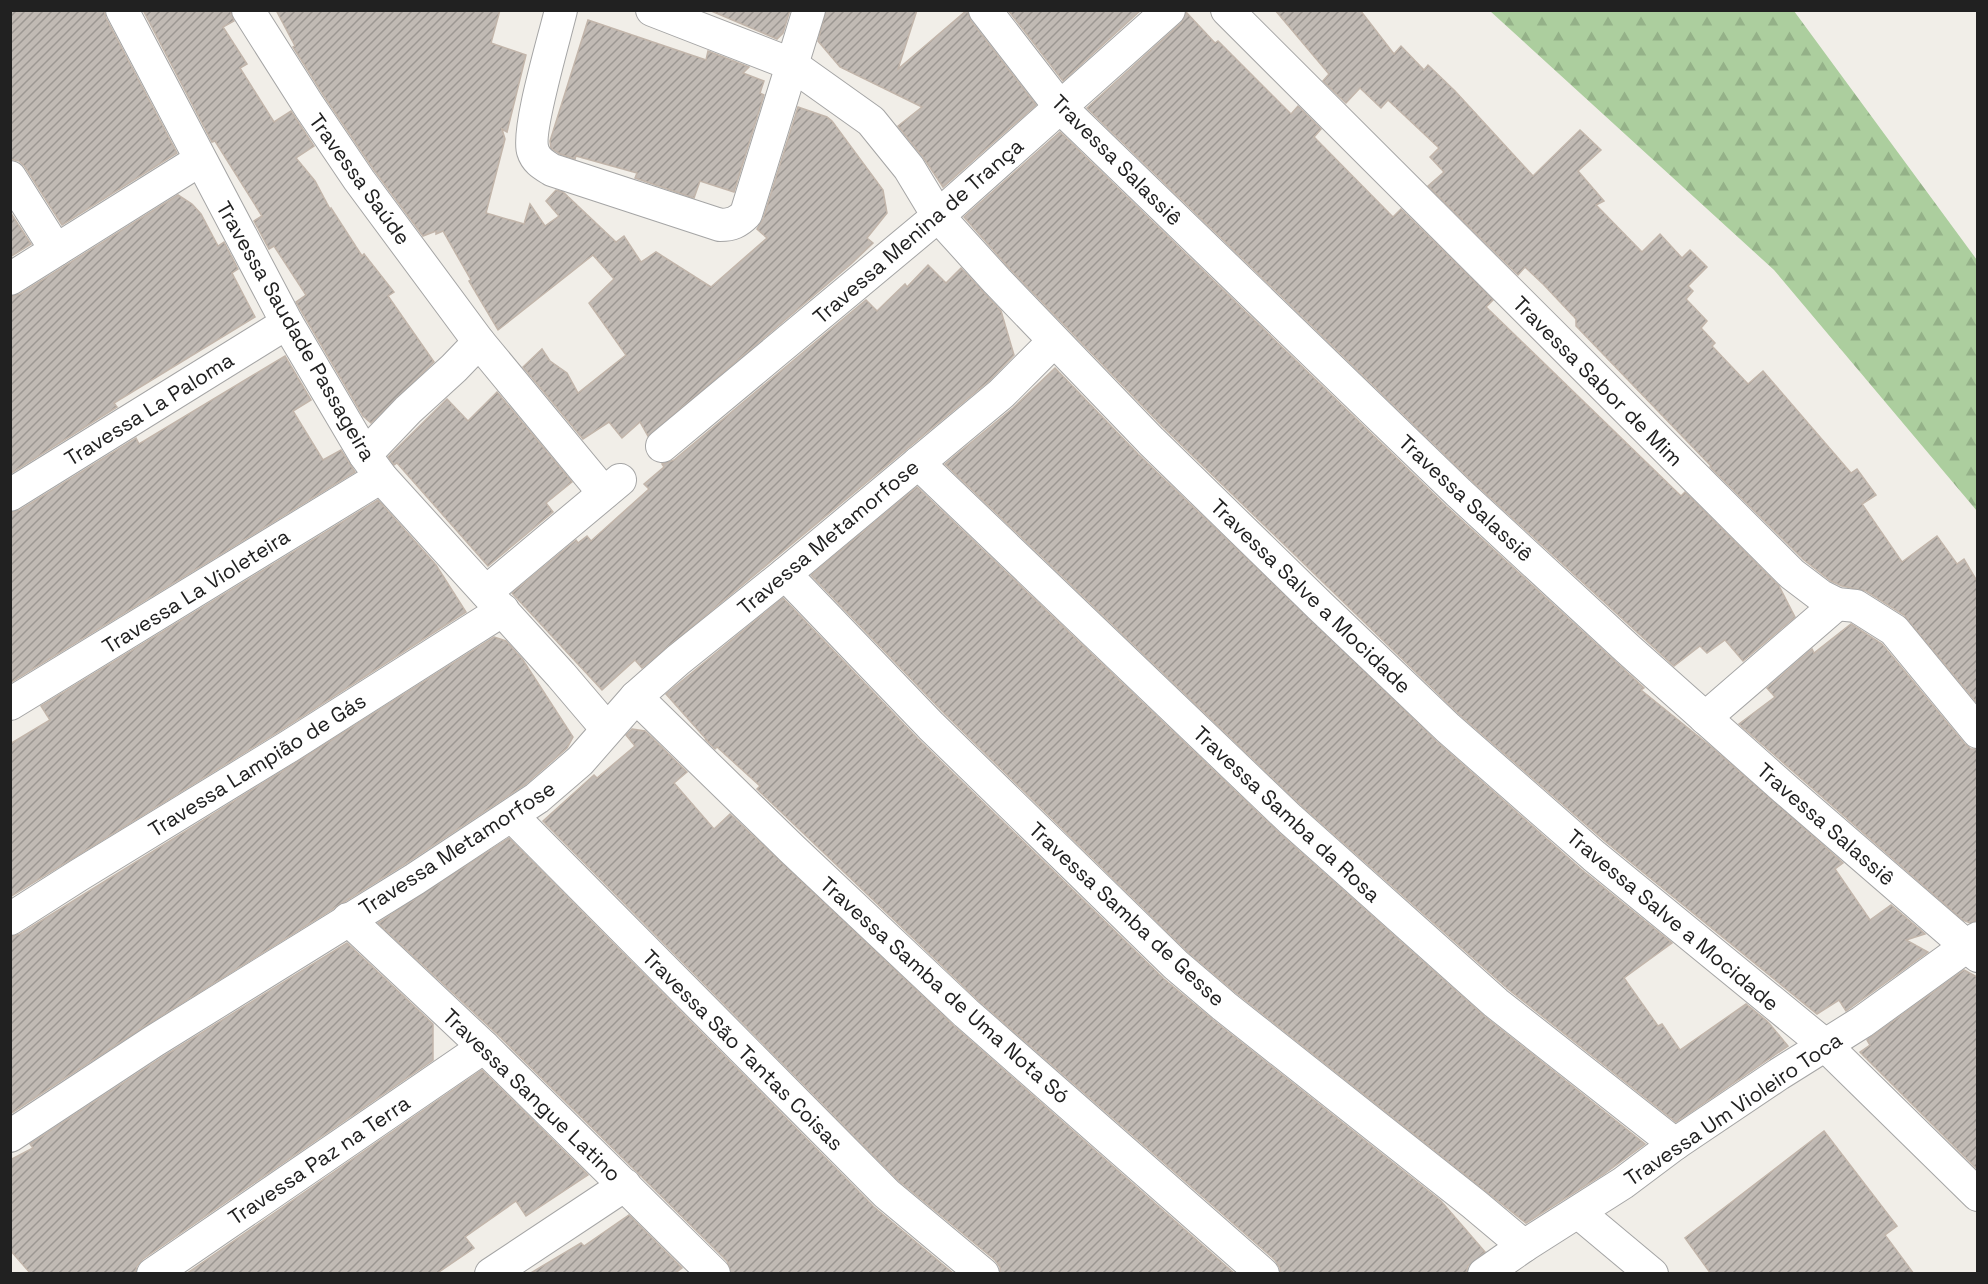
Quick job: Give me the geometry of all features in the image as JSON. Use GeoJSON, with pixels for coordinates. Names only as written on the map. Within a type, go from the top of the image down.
{"type":"FeatureCollection","features":[{"type":"Feature","properties":{"kind":"street","name":"Travessa Saudade Passageira"},"geometry":{"type":"LineString","coordinates":[[122,10],[287,323],[373,466],[608,729]]}},
{"type":"Feature","properties":{"kind":"street","name":"Travessa Saúde"},"geometry":{"type":"LineString","coordinates":[[248,10],[359,180],[479,342],[612,487],[494,601]]}},
{"type":"Feature","properties":{"kind":"street"},"geometry":{"type":"LineString","coordinates":[[561,10],[535,119],[531,145],[536,158],[552,170],[720,225],[734,224],[746,214],[809,10]]}},
{"type":"Feature","properties":{"kind":"street","name":"Travessa Salve a Mocidade"},"geometry":{"type":"LineString","coordinates":[[652,10],[791,64],[871,121],[909,168],[938,216],[1053,342],[1310,597],[1448,728],[1594,856],[1825,1045],[1977,1195]]}},
{"type":"Feature","properties":{"kind":"street","name":"Travessa Salassiê"},"geometry":{"type":"LineString","coordinates":[[985,10],[1060,107],[1459,493],[1705,718],[1974,947]]}},
{"type":"Feature","properties":{"kind":"street","name":"Travessa Menina de Trança"},"geometry":{"type":"LineString","coordinates":[[662,446],[938,216],[1169,10]]}},
{"type":"Feature","properties":{"kind":"street","name":"Travessa Sabor de Mim"},"geometry":{"type":"LineString","coordinates":[[1227,10],[1792,574],[1821,596],[1837,604],[1856,606],[1894,630],[1977,732]]}},
{"type":"Feature","properties":{"kind":"street"},"geometry":{"type":"LineString","coordinates":[[10,279],[200,160]]}},
{"type":"Feature","properties":{"kind":"street"},"geometry":{"type":"LineString","coordinates":[[10,177],[56,250]]}},
{"type":"Feature","properties":{"kind":"street","name":"Travessa La Paloma"},"geometry":{"type":"LineString","coordinates":[[10,495],[287,323]]}},
{"type":"Feature","properties":{"kind":"street","name":"Travessa La Violeteira"},"geometry":{"type":"LineString","coordinates":[[10,704],[373,466],[408,410],[479,342]]}},
{"type":"Feature","properties":{"kind":"street","name":"Travessa Metamorfose"},"geometry":{"type":"LineString","coordinates":[[10,1136],[154,1041],[415,879],[512,816],[562,778],[636,697],[1000,394],[1053,342]]}},
{"type":"Feature","properties":{"kind":"street","name":"Travessa Samba da Rosa"},"geometry":{"type":"LineString","coordinates":[[918,463],[1290,819],[1496,1002],[1675,1144]]}},
{"type":"Feature","properties":{"kind":"street","name":"Travessa Samba de Gesse"},"geometry":{"type":"LineString","coordinates":[[785,574],[931,726],[1176,965],[1524,1246]]}},
{"type":"Feature","properties":{"kind":"street","name":"Travessa Lampião de Gás"},"geometry":{"type":"LineString","coordinates":[[10,919],[79,874],[288,747],[494,601]]}},
{"type":"Feature","properties":{"kind":"street"},"geometry":{"type":"LineString","coordinates":[[1705,718],[1837,604]]}},
{"type":"Feature","properties":{"kind":"street","name":"Travessa Samba de Uma Nota Só"},"geometry":{"type":"LineString","coordinates":[[636,697],[792,849],[966,1013],[1263,1274]]}},
{"type":"Feature","properties":{"kind":"street","name":"Travessa São Tantas Coisas"},"geometry":{"type":"LineString","coordinates":[[512,816],[887,1194],[983,1274]]}},
{"type":"Feature","properties":{"kind":"street","name":"Travessa Sangue Latino"},"geometry":{"type":"LineString","coordinates":[[348,919],[484,1047],[714,1274]]}},
{"type":"Feature","properties":{"kind":"street","name":"Travessa Um Violeiro Toca"},"geometry":{"type":"LineString","coordinates":[[1484,1274],[1524,1246],[1579,1213],[1675,1144],[1974,947]]}},
{"type":"Feature","properties":{"kind":"street","name":"Travessa Paz na Terra"},"geometry":{"type":"LineString","coordinates":[[153,1274],[484,1047]]}},
{"type":"Feature","properties":{"kind":"street"},"geometry":{"type":"LineString","coordinates":[[491,1274],[625,1185]]}},
{"type":"Feature","properties":{"kind":"street"},"geometry":{"type":"LineString","coordinates":[[1579,1213],[1652,1274]]}},
{"type":"Feature","properties":{"kind":"green space"},"geometry":{"type":"Polygon","coordinates":[[[1490,11],[1794,11],[1977,260],[1977,511],[1774,270],[1490,11]]]}},
{"type":"Feature","properties":{"kind":"building"},"geometry":{"type":"Polygon","coordinates":[[[10,10],[104,10],[106,18],[177,153],[62,225],[25,167],[19,161],[10,159],[10,10]]]}},
{"type":"Feature","properties":{"kind":"building"},"geometry":{"type":"Polygon","coordinates":[[[143,10],[230,10],[234,21],[223,27],[247,64],[240,68],[274,122],[291,111],[314,146],[296,158],[315,181],[330,209],[362,256],[364,254],[394,292],[388,296],[434,362],[371,423],[363,416],[296,302],[306,295],[274,246],[269,249],[254,221],[262,216],[215,141],[212,142],[143,10]]]}},
{"type":"Feature","properties":{"kind":"building"},"geometry":{"type":"Polygon","coordinates":[[[276,10],[500,10],[491,43],[526,55],[507,132],[502,129],[505,139],[486,213],[524,224],[530,204],[545,226],[559,216],[546,201],[556,190],[563,192],[616,242],[624,236],[641,262],[656,252],[711,287],[767,238],[757,229],[763,219],[798,107],[832,121],[883,190],[887,213],[867,238],[873,243],[851,264],[648,436],[640,422],[622,438],[609,422],[583,439],[523,367],[542,349],[550,361],[567,373],[578,393],[626,355],[589,303],[614,279],[593,255],[498,330],[443,231],[423,236],[374,170],[324,96],[293,47],[295,46],[276,10]]]}},
{"type":"Feature","properties":{"kind":"building"},"geometry":{"type":"Polygon","coordinates":[[[709,10],[790,10],[783,33],[777,39],[709,10]]]}},
{"type":"Feature","properties":{"kind":"building"},"geometry":{"type":"Polygon","coordinates":[[[826,10],[917,10],[898,69],[967,10],[971,21],[1036,105],[943,187],[898,126],[922,107],[840,67],[818,41],[826,10]]]}},
{"type":"Feature","properties":{"kind":"building"},"geometry":{"type":"Polygon","coordinates":[[[1008,10],[1141,10],[1063,81],[1008,10]]]}},
{"type":"Feature","properties":{"kind":"building"},"geometry":{"type":"Polygon","coordinates":[[[1275,10],[1360,10],[1394,54],[1401,46],[1424,70],[1428,65],[1533,176],[1580,130],[1601,150],[1578,171],[1604,201],[1596,205],[1642,252],[1660,234],[1682,258],[1690,250],[1707,267],[1688,286],[1693,291],[1686,299],[1707,321],[1701,328],[1715,343],[1712,346],[1748,384],[1763,371],[1851,473],[1857,469],[1876,495],[1862,504],[1902,562],[1937,536],[1957,564],[1964,559],[1977,581],[1977,703],[1904,615],[1866,591],[1831,581],[1804,560],[1710,467],[1576,326],[1576,319],[1544,285],[1525,267],[1518,275],[1428,186],[1444,172],[1430,157],[1439,148],[1388,100],[1381,108],[1360,88],[1346,103],[1323,81],[1329,74],[1275,10]]]}},
{"type":"Feature","properties":{"kind":"building"},"geometry":{"type":"Polygon","coordinates":[[[1186,12],[1215,43],[1218,41],[1291,114],[1298,106],[1321,129],[1314,137],[1393,217],[1401,209],[1493,300],[1486,307],[1681,496],[1685,492],[1779,586],[1795,617],[1743,661],[1725,640],[1707,653],[1700,646],[1674,666],[1471,480],[1087,108],[1181,23],[1186,12]]]}},
{"type":"Feature","properties":{"kind":"building"},"geometry":{"type":"Polygon","coordinates":[[[588,20],[706,60],[708,51],[749,67],[743,73],[764,81],[760,93],[764,95],[734,192],[700,181],[694,198],[635,178],[637,173],[576,156],[575,159],[551,148],[550,141],[588,20]]]}},
{"type":"Feature","properties":{"kind":"building"},"geometry":{"type":"Polygon","coordinates":[[[1060,132],[1446,506],[1644,688],[1641,690],[1709,745],[1843,863],[1835,869],[1870,920],[1891,905],[1925,934],[1906,940],[1928,952],[1846,1011],[1839,1000],[1817,1014],[1606,842],[1460,715],[1164,428],[1010,269],[964,217],[1060,132]]]}},
{"type":"Feature","properties":{"kind":"building"},"geometry":{"type":"Polygon","coordinates":[[[178,195],[192,204],[201,214],[218,246],[224,242],[238,269],[232,273],[255,317],[114,403],[117,407],[10,474],[10,297],[20,294],[178,195]]]}},
{"type":"Feature","properties":{"kind":"building"},"geometry":{"type":"Polygon","coordinates":[[[10,212],[31,244],[10,257],[10,212]]]}},
{"type":"Feature","properties":{"kind":"building"},"geometry":{"type":"Polygon","coordinates":[[[928,265],[946,283],[961,268],[1001,311],[1014,355],[989,381],[642,668],[635,660],[602,690],[512,593],[576,540],[578,543],[587,536],[591,541],[649,489],[644,484],[664,467],[662,464],[674,460],[866,300],[877,311],[905,284],[907,287],[928,265]]]}},
{"type":"Feature","properties":{"kind":"building"},"geometry":{"type":"Polygon","coordinates":[[[285,356],[311,400],[293,411],[323,460],[341,450],[355,472],[10,683],[10,513],[20,510],[136,438],[139,444],[285,356]]]}},
{"type":"Feature","properties":{"kind":"building"},"geometry":{"type":"Polygon","coordinates":[[[1055,368],[1138,454],[1436,741],[1582,870],[1672,943],[1624,978],[1658,1026],[1662,1024],[1680,1050],[1746,1004],[1768,1022],[1788,1046],[1676,1122],[1508,989],[1302,806],[945,464],[1013,408],[1055,368]]]}},
{"type":"Feature","properties":{"kind":"building"},"geometry":{"type":"Polygon","coordinates":[[[497,392],[572,482],[546,503],[553,512],[488,566],[397,463],[394,465],[388,457],[447,399],[468,421],[497,392]]]}},
{"type":"Feature","properties":{"kind":"building"},"geometry":{"type":"Polygon","coordinates":[[[917,487],[1278,832],[1484,1016],[1645,1144],[1604,1174],[1526,1223],[1235,992],[1188,952],[944,713],[811,575],[917,487]]]}},
{"type":"Feature","properties":{"kind":"building"},"geometry":{"type":"Polygon","coordinates":[[[378,500],[436,565],[466,612],[278,732],[10,897],[10,744],[50,720],[41,706],[378,500]]]}},
{"type":"Feature","properties":{"kind":"building"},"geometry":{"type":"Polygon","coordinates":[[[783,598],[918,739],[1164,979],[1441,1201],[1485,1252],[1468,1266],[1466,1274],[1280,1274],[1280,1268],[1275,1260],[978,1000],[757,789],[760,786],[717,747],[715,749],[666,694],[783,598]]]}},
{"type":"Feature","properties":{"kind":"building"},"geometry":{"type":"Polygon","coordinates":[[[1851,624],[1882,644],[1964,743],[1971,749],[1977,749],[1977,920],[1970,923],[1963,920],[1739,724],[1775,697],[1767,688],[1812,649],[1814,653],[1851,624]]]}},
{"type":"Feature","properties":{"kind":"building"},"geometry":{"type":"Polygon","coordinates":[[[494,637],[506,641],[523,660],[573,737],[567,748],[526,784],[405,864],[145,1026],[10,1114],[10,937],[20,934],[494,637]]]}},
{"type":"Feature","properties":{"kind":"building"},"geometry":{"type":"Polygon","coordinates":[[[632,729],[645,731],[687,772],[674,783],[714,829],[730,814],[954,1026],[1235,1274],[1000,1274],[1000,1267],[995,1260],[899,1181],[543,821],[594,775],[597,778],[635,746],[626,735],[632,729]]]}},
{"type":"Feature","properties":{"kind":"building"},"geometry":{"type":"Polygon","coordinates":[[[509,838],[874,1207],[954,1274],[731,1273],[727,1261],[497,1034],[378,923],[509,838]]]}},
{"type":"Feature","properties":{"kind":"building"},"geometry":{"type":"Polygon","coordinates":[[[347,943],[433,1024],[433,1060],[143,1259],[137,1266],[135,1274],[31,1274],[10,1250],[10,1160],[33,1148],[30,1144],[164,1056],[347,943]]]}},
{"type":"Feature","properties":{"kind":"building"},"geometry":{"type":"Polygon","coordinates":[[[1964,970],[1977,977],[1977,1169],[1860,1052],[1870,1045],[1867,1040],[1964,970]]]}},
{"type":"Feature","properties":{"kind":"building"},"geometry":{"type":"Polygon","coordinates":[[[482,1070],[588,1175],[526,1216],[516,1201],[465,1237],[474,1248],[436,1274],[186,1274],[482,1070]]]}},
{"type":"Feature","properties":{"kind":"building"},"geometry":{"type":"Polygon","coordinates":[[[1824,1131],[1897,1226],[1885,1235],[1914,1274],[1711,1274],[1685,1238],[1824,1131]]]}},
{"type":"Feature","properties":{"kind":"building"},"geometry":{"type":"Polygon","coordinates":[[[629,1215],[682,1268],[674,1274],[529,1274],[581,1243],[584,1246],[629,1215]]]}}]}
